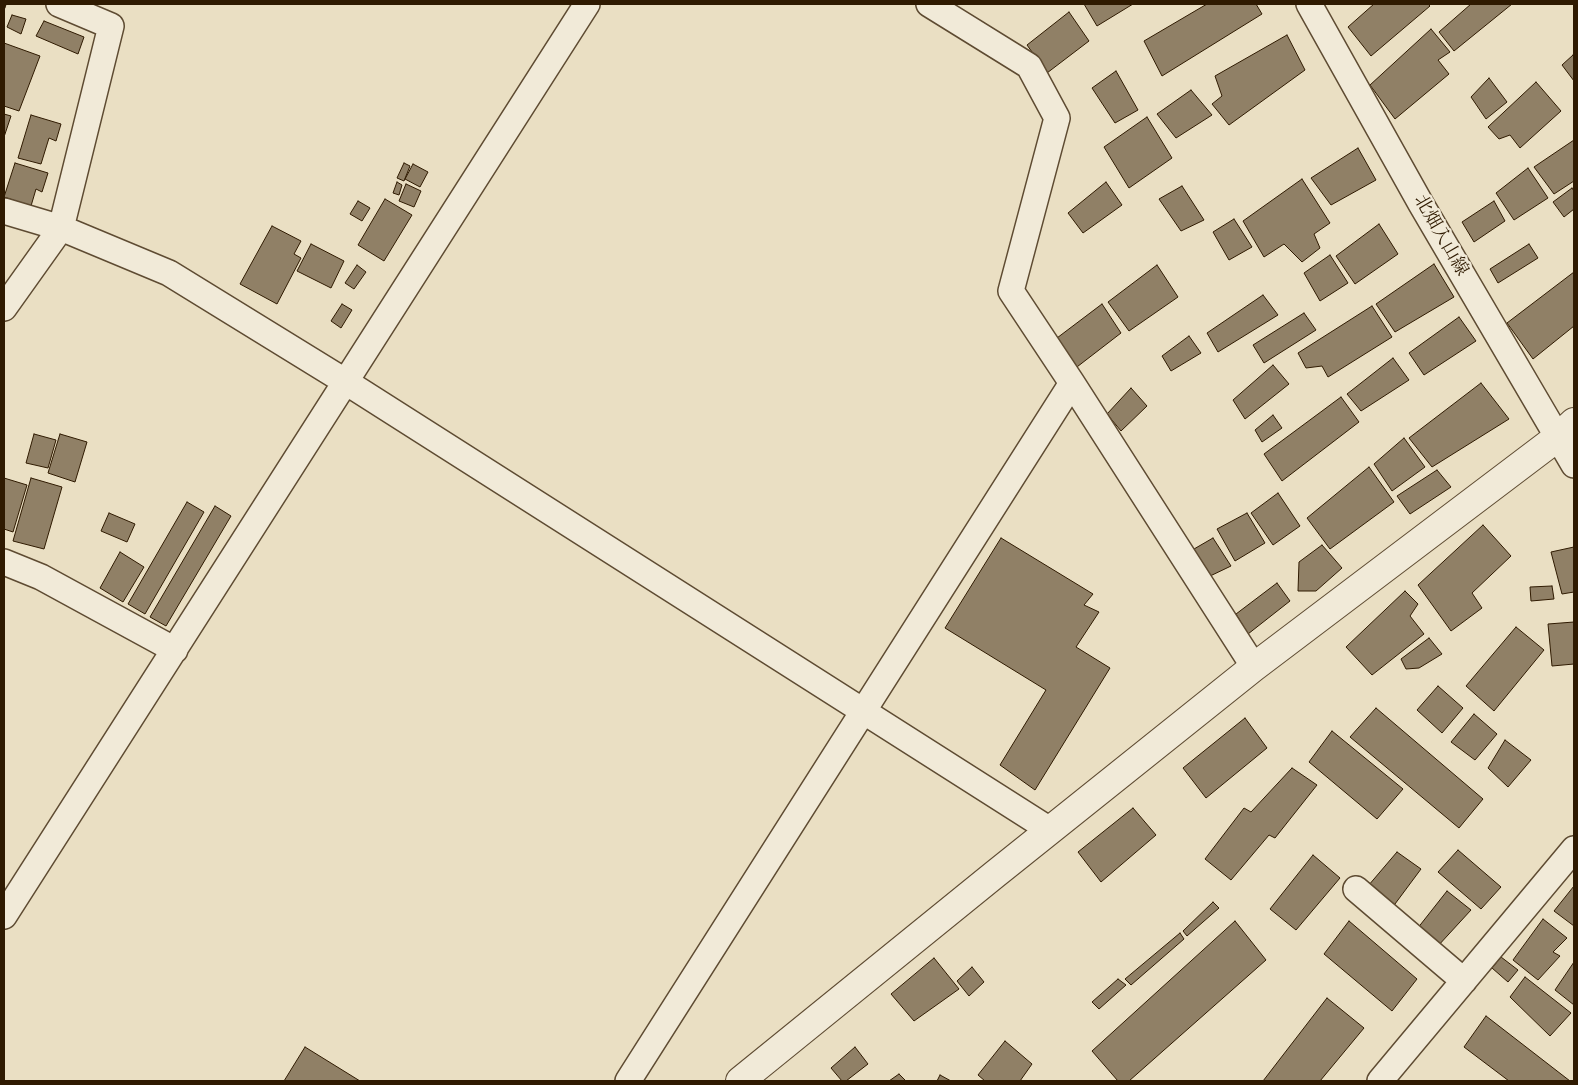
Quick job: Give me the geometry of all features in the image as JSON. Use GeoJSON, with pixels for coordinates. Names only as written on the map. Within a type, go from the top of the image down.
{"type":"FeatureCollection","features":[{"type":"Feature","properties":{"kind":"street"},"geometry":{"type":"LineString","coordinates":[[4,308],[61,228],[110,26],[58,4]]}},
{"type":"Feature","properties":{"kind":"street"},"geometry":{"type":"LineString","coordinates":[[4,916],[587,4]]}},
{"type":"Feature","properties":{"kind":"street"},"geometry":{"type":"LineString","coordinates":[[929,4],[1029,66],[1057,118],[1011,291],[1254,667]]}},
{"type":"Feature","properties":{"kind":"street","name":"北畑入山線"},"geometry":{"type":"LineString","coordinates":[[1309,4],[1421,204],[1566,430],[1574,465]]}},
{"type":"Feature","properties":{"kind":"street"},"geometry":{"type":"LineString","coordinates":[[4,211],[61,228],[169,273],[346,382],[1050,830]]}},
{"type":"Feature","properties":{"kind":"street"},"geometry":{"type":"LineString","coordinates":[[628,1081],[1072,383]]}},
{"type":"Feature","properties":{"kind":"street"},"geometry":{"type":"LineString","coordinates":[[740,1081],[1254,667],[1566,430]]}},
{"type":"Feature","properties":{"kind":"street"},"geometry":{"type":"LineString","coordinates":[[4,562],[40,577],[175,650]]}},
{"type":"Feature","properties":{"kind":"street"},"geometry":{"type":"LineString","coordinates":[[1380,1081],[1574,849]]}},
{"type":"Feature","properties":{"kind":"street"},"geometry":{"type":"LineString","coordinates":[[1356,889],[1464,981]]}},
{"type":"Feature","properties":{"kind":"path"},"geometry":{"type":"LineString","coordinates":[[4,8],[5,4]]}},
{"type":"Feature","properties":{"kind":"building"},"geometry":{"type":"Polygon","coordinates":[[[1084,4],[1133,4],[1097,26],[1084,4]]]}},
{"type":"Feature","properties":{"kind":"building"},"geometry":{"type":"Polygon","coordinates":[[[1207,4],[1256,4],[1262,14],[1162,76],[1144,41],[1207,4]]]}},
{"type":"Feature","properties":{"kind":"building"},"geometry":{"type":"Polygon","coordinates":[[[1374,4],[1428,4],[1430,6],[1371,56],[1348,27],[1374,4]]]}},
{"type":"Feature","properties":{"kind":"building"},"geometry":{"type":"Polygon","coordinates":[[[1471,4],[1512,4],[1454,51],[1439,32],[1471,4]]]}},
{"type":"Feature","properties":{"kind":"building"},"geometry":{"type":"Polygon","coordinates":[[[1069,12],[1089,41],[1047,73],[1027,45],[1069,12]]]}},
{"type":"Feature","properties":{"kind":"building"},"geometry":{"type":"Polygon","coordinates":[[[12,15],[26,19],[21,34],[7,27],[12,15]]]}},
{"type":"Feature","properties":{"kind":"building"},"geometry":{"type":"Polygon","coordinates":[[[44,21],[84,37],[78,54],[36,36],[44,21]]]}},
{"type":"Feature","properties":{"kind":"building"},"geometry":{"type":"Polygon","coordinates":[[[1431,29],[1450,52],[1438,60],[1449,74],[1395,119],[1370,85],[1431,29]]]}},
{"type":"Feature","properties":{"kind":"building"},"geometry":{"type":"Polygon","coordinates":[[[1287,35],[1305,70],[1229,125],[1212,104],[1222,96],[1215,76],[1287,35]]]}},
{"type":"Feature","properties":{"kind":"building"},"geometry":{"type":"Polygon","coordinates":[[[4,43],[40,56],[19,111],[4,106],[4,43]]]}},
{"type":"Feature","properties":{"kind":"building"},"geometry":{"type":"Polygon","coordinates":[[[1573,55],[1574,57],[1574,81],[1562,65],[1573,55]]]}},
{"type":"Feature","properties":{"kind":"building"},"geometry":{"type":"Polygon","coordinates":[[[1116,71],[1138,110],[1115,123],[1092,88],[1116,71]]]}},
{"type":"Feature","properties":{"kind":"building"},"geometry":{"type":"Polygon","coordinates":[[[1489,78],[1507,102],[1486,119],[1471,97],[1489,78]]]}},
{"type":"Feature","properties":{"kind":"building"},"geometry":{"type":"Polygon","coordinates":[[[1536,82],[1561,111],[1520,148],[1510,135],[1499,139],[1488,127],[1536,82]]]}},
{"type":"Feature","properties":{"kind":"building"},"geometry":{"type":"Polygon","coordinates":[[[1191,90],[1212,115],[1176,138],[1157,114],[1191,90]]]}},
{"type":"Feature","properties":{"kind":"building"},"geometry":{"type":"Polygon","coordinates":[[[4,114],[11,116],[4,137],[4,114]]]}},
{"type":"Feature","properties":{"kind":"building"},"geometry":{"type":"Polygon","coordinates":[[[31,115],[61,124],[56,141],[49,138],[41,164],[18,158],[31,115]]]}},
{"type":"Feature","properties":{"kind":"building"},"geometry":{"type":"Polygon","coordinates":[[[1147,117],[1172,158],[1129,188],[1104,147],[1147,117]]]}},
{"type":"Feature","properties":{"kind":"building"},"geometry":{"type":"Polygon","coordinates":[[[1574,140],[1574,181],[1554,194],[1534,167],[1574,140]]]}},
{"type":"Feature","properties":{"kind":"building"},"geometry":{"type":"Polygon","coordinates":[[[1358,148],[1376,180],[1331,205],[1311,178],[1358,148]]]}},
{"type":"Feature","properties":{"kind":"building"},"geometry":{"type":"Polygon","coordinates":[[[15,163],[48,173],[42,192],[36,189],[31,206],[4,197],[15,163]]]}},
{"type":"Feature","properties":{"kind":"building"},"geometry":{"type":"Polygon","coordinates":[[[404,163],[410,166],[404,181],[397,178],[404,163]]]}},
{"type":"Feature","properties":{"kind":"building"},"geometry":{"type":"Polygon","coordinates":[[[413,164],[428,172],[420,187],[405,179],[413,164]]]}},
{"type":"Feature","properties":{"kind":"building"},"geometry":{"type":"Polygon","coordinates":[[[1528,168],[1548,198],[1514,220],[1496,193],[1528,168]]]}},
{"type":"Feature","properties":{"kind":"building"},"geometry":{"type":"Polygon","coordinates":[[[1302,179],[1330,223],[1314,234],[1320,248],[1302,262],[1284,244],[1264,257],[1243,221],[1302,179]]]}},
{"type":"Feature","properties":{"kind":"building"},"geometry":{"type":"Polygon","coordinates":[[[397,182],[402,185],[399,195],[393,193],[397,182]]]}},
{"type":"Feature","properties":{"kind":"building"},"geometry":{"type":"Polygon","coordinates":[[[1106,182],[1122,205],[1083,233],[1068,213],[1106,182]]]}},
{"type":"Feature","properties":{"kind":"building"},"geometry":{"type":"Polygon","coordinates":[[[406,184],[421,191],[414,207],[399,201],[406,184]]]}},
{"type":"Feature","properties":{"kind":"building"},"geometry":{"type":"Polygon","coordinates":[[[1182,186],[1204,220],[1181,231],[1159,199],[1182,186]]]}},
{"type":"Feature","properties":{"kind":"building"},"geometry":{"type":"Polygon","coordinates":[[[1572,188],[1574,191],[1574,209],[1564,217],[1553,202],[1572,188]]]}},
{"type":"Feature","properties":{"kind":"building"},"geometry":{"type":"Polygon","coordinates":[[[385,199],[412,215],[384,261],[358,245],[385,199]]]}},
{"type":"Feature","properties":{"kind":"building"},"geometry":{"type":"Polygon","coordinates":[[[358,201],[370,208],[362,221],[350,214],[358,201]]]}},
{"type":"Feature","properties":{"kind":"building"},"geometry":{"type":"Polygon","coordinates":[[[1494,201],[1505,221],[1474,242],[1462,222],[1494,201]]]}},
{"type":"Feature","properties":{"kind":"building"},"geometry":{"type":"Polygon","coordinates":[[[1234,219],[1252,247],[1229,260],[1213,232],[1234,219]]]}},
{"type":"Feature","properties":{"kind":"building"},"geometry":{"type":"Polygon","coordinates":[[[1379,224],[1398,254],[1355,284],[1336,256],[1379,224]]]}},
{"type":"Feature","properties":{"kind":"building"},"geometry":{"type":"Polygon","coordinates":[[[272,226],[301,241],[294,254],[301,258],[277,304],[240,284],[272,226]]]}},
{"type":"Feature","properties":{"kind":"building"},"geometry":{"type":"Polygon","coordinates":[[[311,244],[344,261],[331,288],[297,271],[311,244]]]}},
{"type":"Feature","properties":{"kind":"building"},"geometry":{"type":"Polygon","coordinates":[[[1529,244],[1538,258],[1498,283],[1490,269],[1529,244]]]}},
{"type":"Feature","properties":{"kind":"building"},"geometry":{"type":"Polygon","coordinates":[[[1330,255],[1348,283],[1320,301],[1304,273],[1330,255]]]}},
{"type":"Feature","properties":{"kind":"building"},"geometry":{"type":"Polygon","coordinates":[[[1434,264],[1454,297],[1395,332],[1376,304],[1434,264]]]}},
{"type":"Feature","properties":{"kind":"building"},"geometry":{"type":"Polygon","coordinates":[[[357,265],[366,272],[354,289],[345,283],[357,265]]]}},
{"type":"Feature","properties":{"kind":"building"},"geometry":{"type":"Polygon","coordinates":[[[1157,265],[1178,297],[1129,331],[1108,302],[1157,265]]]}},
{"type":"Feature","properties":{"kind":"building"},"geometry":{"type":"Polygon","coordinates":[[[1574,272],[1574,326],[1533,359],[1507,323],[1574,272]]]}},
{"type":"Feature","properties":{"kind":"building"},"geometry":{"type":"Polygon","coordinates":[[[1263,295],[1278,315],[1218,352],[1207,333],[1263,295]]]}},
{"type":"Feature","properties":{"kind":"building"},"geometry":{"type":"Polygon","coordinates":[[[342,304],[352,310],[341,328],[331,321],[342,304]]]}},
{"type":"Feature","properties":{"kind":"building"},"geometry":{"type":"Polygon","coordinates":[[[1102,304],[1121,333],[1073,370],[1053,341],[1102,304]]]}},
{"type":"Feature","properties":{"kind":"building"},"geometry":{"type":"Polygon","coordinates":[[[1372,306],[1392,337],[1328,377],[1322,366],[1306,368],[1298,353],[1372,306]]]}},
{"type":"Feature","properties":{"kind":"building"},"geometry":{"type":"Polygon","coordinates":[[[1304,313],[1316,330],[1264,363],[1253,345],[1304,313]]]}},
{"type":"Feature","properties":{"kind":"building"},"geometry":{"type":"Polygon","coordinates":[[[1459,317],[1476,341],[1424,375],[1409,353],[1459,317]]]}},
{"type":"Feature","properties":{"kind":"building"},"geometry":{"type":"Polygon","coordinates":[[[1189,336],[1201,353],[1171,371],[1162,356],[1189,336]]]}},
{"type":"Feature","properties":{"kind":"building"},"geometry":{"type":"Polygon","coordinates":[[[1393,358],[1409,380],[1361,411],[1347,394],[1393,358]]]}},
{"type":"Feature","properties":{"kind":"building"},"geometry":{"type":"Polygon","coordinates":[[[1273,365],[1289,384],[1245,419],[1233,400],[1273,365]]]}},
{"type":"Feature","properties":{"kind":"building"},"geometry":{"type":"Polygon","coordinates":[[[1481,383],[1509,419],[1432,467],[1409,438],[1481,383]]]}},
{"type":"Feature","properties":{"kind":"building"},"geometry":{"type":"Polygon","coordinates":[[[1131,388],[1147,406],[1121,431],[1107,414],[1131,388]]]}},
{"type":"Feature","properties":{"kind":"building"},"geometry":{"type":"Polygon","coordinates":[[[1341,397],[1359,422],[1282,481],[1264,454],[1341,397]]]}},
{"type":"Feature","properties":{"kind":"building"},"geometry":{"type":"Polygon","coordinates":[[[1273,415],[1282,428],[1262,442],[1255,430],[1273,415]]]}},
{"type":"Feature","properties":{"kind":"building"},"geometry":{"type":"Polygon","coordinates":[[[34,434],[56,440],[48,468],[26,463],[34,434]]]}},
{"type":"Feature","properties":{"kind":"building"},"geometry":{"type":"Polygon","coordinates":[[[60,434],[87,442],[75,482],[48,473],[60,434]]]}},
{"type":"Feature","properties":{"kind":"building"},"geometry":{"type":"Polygon","coordinates":[[[1404,438],[1425,467],[1392,491],[1374,464],[1404,438]]]}},
{"type":"Feature","properties":{"kind":"building"},"geometry":{"type":"Polygon","coordinates":[[[1369,467],[1394,502],[1330,549],[1307,518],[1369,467]]]}},
{"type":"Feature","properties":{"kind":"building"},"geometry":{"type":"Polygon","coordinates":[[[1437,470],[1451,487],[1410,514],[1397,496],[1437,470]]]}},
{"type":"Feature","properties":{"kind":"building"},"geometry":{"type":"Polygon","coordinates":[[[4,478],[27,485],[13,532],[4,529],[4,478]]]}},
{"type":"Feature","properties":{"kind":"building"},"geometry":{"type":"Polygon","coordinates":[[[31,478],[62,487],[44,549],[13,541],[31,478]]]}},
{"type":"Feature","properties":{"kind":"building"},"geometry":{"type":"Polygon","coordinates":[[[1278,493],[1300,526],[1273,545],[1251,513],[1278,493]]]}},
{"type":"Feature","properties":{"kind":"building"},"geometry":{"type":"Polygon","coordinates":[[[187,502],[204,512],[145,614],[128,604],[187,502]]]}},
{"type":"Feature","properties":{"kind":"building"},"geometry":{"type":"Polygon","coordinates":[[[215,506],[231,516],[166,626],[150,617],[215,506]]]}},
{"type":"Feature","properties":{"kind":"building"},"geometry":{"type":"Polygon","coordinates":[[[109,513],[135,524],[127,542],[101,531],[109,513]]]}},
{"type":"Feature","properties":{"kind":"building"},"geometry":{"type":"Polygon","coordinates":[[[1247,513],[1265,543],[1235,561],[1217,529],[1247,513]]]}},
{"type":"Feature","properties":{"kind":"building"},"geometry":{"type":"Polygon","coordinates":[[[1483,525],[1511,556],[1472,593],[1482,608],[1451,631],[1418,585],[1483,525]]]}},
{"type":"Feature","properties":{"kind":"building"},"geometry":{"type":"Polygon","coordinates":[[[1001,538],[1093,594],[1084,605],[1099,612],[1076,647],[1110,668],[1035,790],[1000,765],[1046,690],[945,628],[1001,538]]]}},
{"type":"Feature","properties":{"kind":"building"},"geometry":{"type":"Polygon","coordinates":[[[1213,538],[1231,566],[1208,577],[1194,549],[1213,538]]]}},
{"type":"Feature","properties":{"kind":"building"},"geometry":{"type":"Polygon","coordinates":[[[1322,545],[1342,568],[1316,591],[1298,591],[1299,562],[1322,545]]]}},
{"type":"Feature","properties":{"kind":"building"},"geometry":{"type":"Polygon","coordinates":[[[1574,547],[1574,592],[1562,594],[1551,552],[1574,547]]]}},
{"type":"Feature","properties":{"kind":"building"},"geometry":{"type":"Polygon","coordinates":[[[120,552],[144,567],[123,602],[100,588],[120,552]]]}},
{"type":"Feature","properties":{"kind":"building"},"geometry":{"type":"Polygon","coordinates":[[[1277,583],[1290,601],[1248,634],[1236,614],[1277,583]]]}},
{"type":"Feature","properties":{"kind":"building"},"geometry":{"type":"Polygon","coordinates":[[[1552,586],[1554,599],[1531,601],[1530,587],[1552,586]]]}},
{"type":"Feature","properties":{"kind":"building"},"geometry":{"type":"Polygon","coordinates":[[[1405,591],[1418,604],[1410,616],[1424,634],[1372,675],[1346,647],[1405,591]]]}},
{"type":"Feature","properties":{"kind":"building"},"geometry":{"type":"Polygon","coordinates":[[[1574,622],[1574,664],[1552,666],[1548,624],[1574,622]]]}},
{"type":"Feature","properties":{"kind":"building"},"geometry":{"type":"Polygon","coordinates":[[[1516,627],[1544,650],[1494,711],[1466,686],[1516,627]]]}},
{"type":"Feature","properties":{"kind":"building"},"geometry":{"type":"Polygon","coordinates":[[[1429,638],[1442,654],[1419,668],[1406,669],[1401,659],[1429,638]]]}},
{"type":"Feature","properties":{"kind":"building"},"geometry":{"type":"Polygon","coordinates":[[[1438,686],[1463,708],[1442,733],[1417,710],[1438,686]]]}},
{"type":"Feature","properties":{"kind":"building"},"geometry":{"type":"Polygon","coordinates":[[[1376,708],[1483,799],[1459,828],[1350,737],[1376,708]]]}},
{"type":"Feature","properties":{"kind":"building"},"geometry":{"type":"Polygon","coordinates":[[[1474,714],[1497,734],[1475,760],[1451,742],[1474,714]]]}},
{"type":"Feature","properties":{"kind":"building"},"geometry":{"type":"Polygon","coordinates":[[[1245,718],[1267,748],[1206,798],[1183,768],[1245,718]]]}},
{"type":"Feature","properties":{"kind":"building"},"geometry":{"type":"Polygon","coordinates":[[[1332,731],[1403,789],[1377,819],[1309,762],[1332,731]]]}},
{"type":"Feature","properties":{"kind":"building"},"geometry":{"type":"Polygon","coordinates":[[[1505,740],[1531,760],[1508,787],[1488,768],[1505,740]]]}},
{"type":"Feature","properties":{"kind":"building"},"geometry":{"type":"Polygon","coordinates":[[[1292,768],[1317,785],[1275,838],[1269,835],[1231,880],[1205,859],[1244,808],[1251,812],[1292,768]]]}},
{"type":"Feature","properties":{"kind":"building"},"geometry":{"type":"Polygon","coordinates":[[[1133,808],[1156,835],[1101,882],[1078,852],[1133,808]]]}},
{"type":"Feature","properties":{"kind":"building"},"geometry":{"type":"Polygon","coordinates":[[[1458,850],[1501,887],[1481,909],[1438,872],[1458,850]]]}},
{"type":"Feature","properties":{"kind":"building"},"geometry":{"type":"Polygon","coordinates":[[[1397,852],[1421,869],[1392,908],[1368,886],[1397,852]]]}},
{"type":"Feature","properties":{"kind":"building"},"geometry":{"type":"Polygon","coordinates":[[[1313,855],[1340,878],[1296,930],[1270,909],[1313,855]]]}},
{"type":"Feature","properties":{"kind":"building"},"geometry":{"type":"Polygon","coordinates":[[[1574,886],[1574,926],[1554,911],[1574,886]]]}},
{"type":"Feature","properties":{"kind":"building"},"geometry":{"type":"Polygon","coordinates":[[[1447,891],[1471,910],[1437,947],[1417,929],[1447,891]]]}},
{"type":"Feature","properties":{"kind":"building"},"geometry":{"type":"Polygon","coordinates":[[[1213,902],[1219,908],[1187,936],[1183,931],[1213,902]]]}},
{"type":"Feature","properties":{"kind":"building"},"geometry":{"type":"Polygon","coordinates":[[[1543,919],[1567,938],[1553,952],[1560,956],[1538,980],[1513,960],[1543,919]]]}},
{"type":"Feature","properties":{"kind":"building"},"geometry":{"type":"Polygon","coordinates":[[[1235,921],[1266,960],[1129,1081],[1118,1081],[1092,1051],[1235,921]]]}},
{"type":"Feature","properties":{"kind":"building"},"geometry":{"type":"Polygon","coordinates":[[[1349,921],[1417,979],[1392,1011],[1324,954],[1349,921]]]}},
{"type":"Feature","properties":{"kind":"building"},"geometry":{"type":"Polygon","coordinates":[[[1180,933],[1184,939],[1131,985],[1125,979],[1180,933]]]}},
{"type":"Feature","properties":{"kind":"building"},"geometry":{"type":"Polygon","coordinates":[[[1501,957],[1518,970],[1508,982],[1492,968],[1501,957]]]}},
{"type":"Feature","properties":{"kind":"building"},"geometry":{"type":"Polygon","coordinates":[[[934,958],[959,989],[914,1021],[891,994],[934,958]]]}},
{"type":"Feature","properties":{"kind":"building"},"geometry":{"type":"Polygon","coordinates":[[[1574,962],[1574,1005],[1555,990],[1574,962]]]}},
{"type":"Feature","properties":{"kind":"building"},"geometry":{"type":"Polygon","coordinates":[[[972,967],[984,982],[969,996],[957,981],[972,967]]]}},
{"type":"Feature","properties":{"kind":"building"},"geometry":{"type":"Polygon","coordinates":[[[1525,977],[1571,1013],[1550,1036],[1510,997],[1525,977]]]}},
{"type":"Feature","properties":{"kind":"building"},"geometry":{"type":"Polygon","coordinates":[[[1118,979],[1126,985],[1099,1009],[1092,1002],[1118,979]]]}},
{"type":"Feature","properties":{"kind":"building"},"geometry":{"type":"Polygon","coordinates":[[[1327,998],[1364,1028],[1320,1081],[1263,1081],[1327,998]]]}},
{"type":"Feature","properties":{"kind":"building"},"geometry":{"type":"Polygon","coordinates":[[[1486,1016],[1570,1081],[1509,1081],[1464,1047],[1486,1016]]]}},
{"type":"Feature","properties":{"kind":"building"},"geometry":{"type":"Polygon","coordinates":[[[1005,1041],[1032,1064],[1020,1081],[985,1081],[978,1075],[1005,1041]]]}},
{"type":"Feature","properties":{"kind":"building"},"geometry":{"type":"Polygon","coordinates":[[[305,1047],[360,1081],[284,1081],[305,1047]]]}},
{"type":"Feature","properties":{"kind":"building"},"geometry":{"type":"Polygon","coordinates":[[[855,1047],[868,1064],[846,1081],[842,1081],[831,1068],[855,1047]]]}},
{"type":"Feature","properties":{"kind":"building"},"geometry":{"type":"Polygon","coordinates":[[[899,1074],[906,1081],[889,1081],[899,1074]]]}},
{"type":"Feature","properties":{"kind":"building"},"geometry":{"type":"Polygon","coordinates":[[[940,1075],[951,1081],[937,1081],[940,1075]]]}}]}
